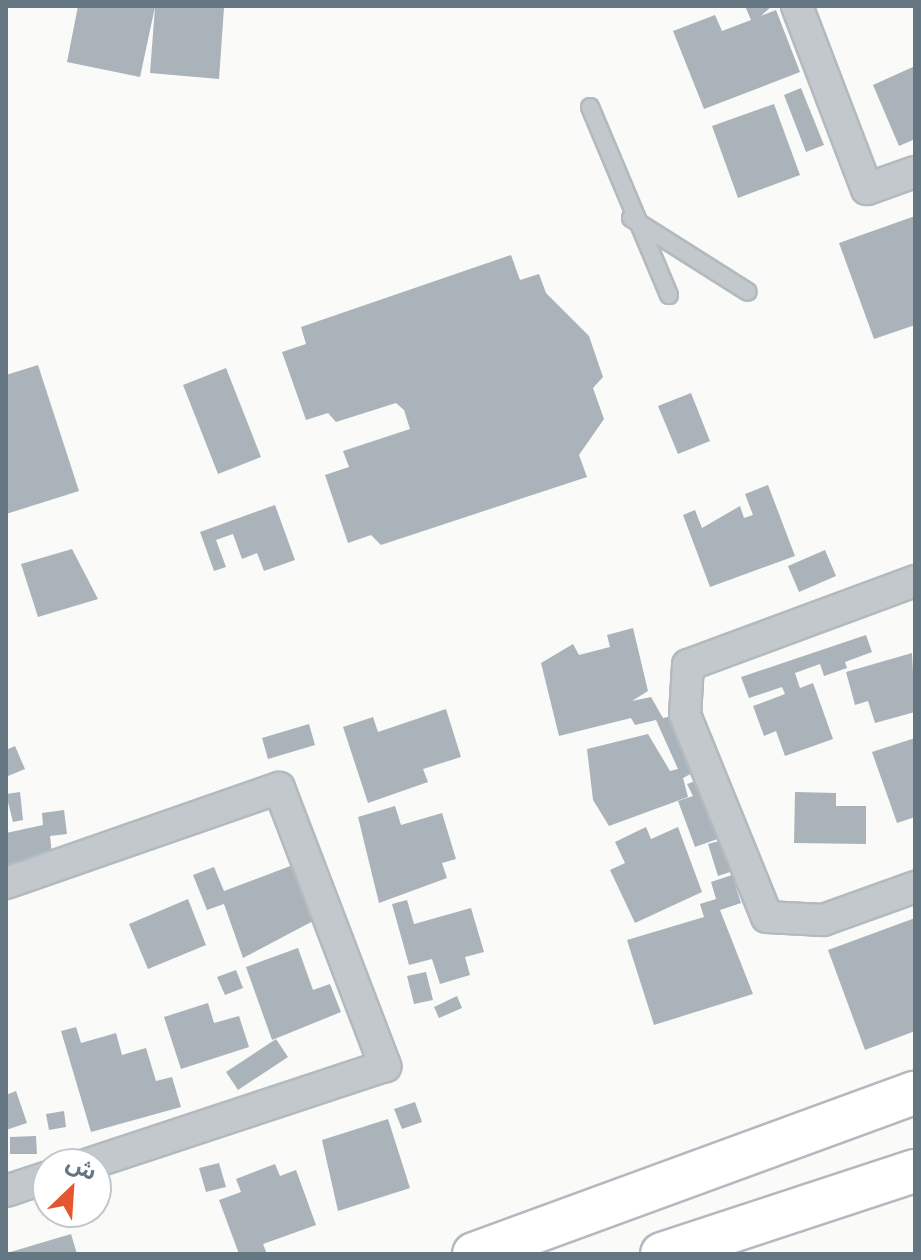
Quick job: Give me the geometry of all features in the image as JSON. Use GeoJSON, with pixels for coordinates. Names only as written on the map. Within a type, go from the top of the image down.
{"type":"FeatureCollection","features":[{"type":"Feature","properties":{"kind":"street"},"geometry":{"type":"LineString","coordinates":[[797,6],[867,189],[915,172]]}},
{"type":"Feature","properties":{"kind":"street"},"geometry":{"type":"LineString","coordinates":[[915,581],[688,665],[685,715],[767,917],[823,920],[915,887]]}},
{"type":"Feature","properties":{"kind":"street"},"geometry":{"type":"LineString","coordinates":[[6,883],[279,788],[385,1066],[112,1156]]}},
{"type":"Feature","properties":{"kind":"street"},"geometry":{"type":"LineString","coordinates":[[474,1254],[915,1093]]}},
{"type":"Feature","properties":{"kind":"street"},"geometry":{"type":"LineString","coordinates":[[662,1254],[915,1171]]}},
{"type":"Feature","properties":{"kind":"street"},"geometry":{"type":"LineString","coordinates":[[6,1191],[32,1182]]}},
{"type":"Feature","properties":{"kind":"lane"},"geometry":{"type":"LineString","coordinates":[[590,107],[631,218],[669,295]]}},
{"type":"Feature","properties":{"kind":"lane"},"geometry":{"type":"LineString","coordinates":[[631,218],[748,292]]}},
{"type":"Feature","properties":{"kind":"building"},"geometry":{"type":"Polygon","coordinates":[[[78,6],[200,6],[224,8],[219,79],[150,73],[155,7],[140,77],[67,62],[78,6]]]}},
{"type":"Feature","properties":{"kind":"building"},"geometry":{"type":"Polygon","coordinates":[[[745,6],[772,6],[761,16],[776,10],[800,72],[704,109],[673,31],[715,15],[722,31],[751,20],[745,6]]]}},
{"type":"Feature","properties":{"kind":"building"},"geometry":{"type":"Polygon","coordinates":[[[915,66],[915,139],[899,146],[873,85],[915,66]]]}},
{"type":"Feature","properties":{"kind":"building"},"geometry":{"type":"Polygon","coordinates":[[[801,88],[824,145],[806,152],[784,95],[801,88]]]}},
{"type":"Feature","properties":{"kind":"building"},"geometry":{"type":"Polygon","coordinates":[[[774,104],[800,175],[738,198],[712,126],[774,104]]]}},
{"type":"Feature","properties":{"kind":"building"},"geometry":{"type":"Polygon","coordinates":[[[915,216],[915,325],[874,339],[839,243],[915,216]]]}},
{"type":"Feature","properties":{"kind":"building"},"geometry":{"type":"Polygon","coordinates":[[[511,255],[520,280],[539,274],[546,293],[589,336],[603,377],[593,388],[604,419],[579,455],[587,477],[381,545],[371,535],[348,543],[325,475],[349,467],[343,451],[410,429],[404,410],[396,403],[336,422],[328,413],[306,420],[282,352],[306,344],[301,327],[511,255]]]}},
{"type":"Feature","properties":{"kind":"building"},"geometry":{"type":"Polygon","coordinates":[[[38,365],[79,491],[6,514],[6,375],[38,365]]]}},
{"type":"Feature","properties":{"kind":"building"},"geometry":{"type":"Polygon","coordinates":[[[226,368],[261,457],[218,474],[183,385],[226,368]]]}},
{"type":"Feature","properties":{"kind":"building"},"geometry":{"type":"Polygon","coordinates":[[[691,393],[710,441],[678,454],[658,406],[691,393]]]}},
{"type":"Feature","properties":{"kind":"building"},"geometry":{"type":"Polygon","coordinates":[[[768,485],[795,556],[710,587],[683,515],[695,510],[702,528],[740,506],[744,518],[753,515],[745,494],[768,485]]]}},
{"type":"Feature","properties":{"kind":"building"},"geometry":{"type":"Polygon","coordinates":[[[275,505],[295,560],[264,571],[257,553],[242,559],[233,534],[216,540],[226,567],[214,571],[200,532],[275,505]]]}},
{"type":"Feature","properties":{"kind":"building"},"geometry":{"type":"Polygon","coordinates":[[[72,549],[98,599],[38,617],[21,564],[72,549]]]}},
{"type":"Feature","properties":{"kind":"building"},"geometry":{"type":"Polygon","coordinates":[[[825,550],[836,576],[799,592],[788,566],[825,550]]]}},
{"type":"Feature","properties":{"kind":"building"},"geometry":{"type":"Polygon","coordinates":[[[633,628],[648,691],[632,701],[651,697],[663,718],[682,714],[696,771],[683,778],[688,797],[609,826],[593,800],[587,749],[648,734],[670,771],[678,769],[656,720],[635,725],[631,718],[559,736],[541,663],[573,644],[579,655],[610,647],[607,635],[633,628]]]}},
{"type":"Feature","properties":{"kind":"building"},"geometry":{"type":"Polygon","coordinates":[[[866,635],[872,652],[845,662],[847,668],[824,676],[820,664],[795,673],[800,688],[813,683],[833,739],[785,756],[776,731],[764,736],[753,706],[785,694],[782,687],[749,698],[741,677],[866,635]]]}},
{"type":"Feature","properties":{"kind":"building"},"geometry":{"type":"Polygon","coordinates":[[[912,653],[915,712],[875,723],[868,701],[855,705],[846,672],[912,653]]]}},
{"type":"Feature","properties":{"kind":"building"},"geometry":{"type":"Polygon","coordinates":[[[446,709],[461,757],[423,769],[428,782],[368,803],[343,727],[373,717],[378,732],[446,709]]]}},
{"type":"Feature","properties":{"kind":"building"},"geometry":{"type":"Polygon","coordinates":[[[309,724],[315,745],[268,759],[262,738],[309,724]]]}},
{"type":"Feature","properties":{"kind":"building"},"geometry":{"type":"Polygon","coordinates":[[[915,738],[915,817],[897,823],[872,752],[915,738]]]}},
{"type":"Feature","properties":{"kind":"building"},"geometry":{"type":"Polygon","coordinates":[[[15,746],[25,769],[8,776],[6,750],[15,746]]]}},
{"type":"Feature","properties":{"kind":"building"},"geometry":{"type":"Polygon","coordinates":[[[701,779],[723,837],[695,847],[678,801],[693,796],[687,784],[701,779]]]}},
{"type":"Feature","properties":{"kind":"building"},"geometry":{"type":"Polygon","coordinates":[[[20,792],[23,820],[13,822],[6,794],[20,792]]]}},
{"type":"Feature","properties":{"kind":"building"},"geometry":{"type":"Polygon","coordinates":[[[795,792],[836,793],[836,806],[866,806],[866,844],[794,843],[795,792]]]}},
{"type":"Feature","properties":{"kind":"building"},"geometry":{"type":"Polygon","coordinates":[[[395,806],[401,825],[442,813],[456,859],[442,863],[447,878],[379,903],[358,817],[395,806]]]}},
{"type":"Feature","properties":{"kind":"building"},"geometry":{"type":"Polygon","coordinates":[[[64,810],[67,834],[50,836],[52,855],[6,871],[6,833],[43,825],[42,813],[64,810]]]}},
{"type":"Feature","properties":{"kind":"building"},"geometry":{"type":"Polygon","coordinates":[[[646,827],[651,839],[678,827],[702,892],[635,923],[610,870],[625,863],[615,842],[646,827]]]}},
{"type":"Feature","properties":{"kind":"building"},"geometry":{"type":"Polygon","coordinates":[[[723,840],[733,871],[718,876],[708,844],[723,840]]]}},
{"type":"Feature","properties":{"kind":"building"},"geometry":{"type":"Polygon","coordinates":[[[293,865],[315,920],[243,958],[224,904],[207,910],[193,875],[214,867],[224,891],[293,865]]]}},
{"type":"Feature","properties":{"kind":"building"},"geometry":{"type":"Polygon","coordinates":[[[732,875],[741,903],[720,910],[753,994],[654,1025],[627,940],[704,917],[700,904],[716,899],[711,882],[732,875]]]}},
{"type":"Feature","properties":{"kind":"building"},"geometry":{"type":"Polygon","coordinates":[[[188,899],[206,945],[148,969],[129,924],[188,899]]]}},
{"type":"Feature","properties":{"kind":"building"},"geometry":{"type":"Polygon","coordinates":[[[407,900],[414,924],[471,908],[484,952],[465,957],[470,975],[440,984],[432,959],[409,965],[392,904],[407,900]]]}},
{"type":"Feature","properties":{"kind":"building"},"geometry":{"type":"Polygon","coordinates":[[[915,918],[915,1031],[865,1050],[828,950],[915,918]]]}},
{"type":"Feature","properties":{"kind":"building"},"geometry":{"type":"Polygon","coordinates":[[[298,948],[313,990],[330,984],[341,1012],[272,1040],[246,967],[298,948]]]}},
{"type":"Feature","properties":{"kind":"building"},"geometry":{"type":"Polygon","coordinates":[[[236,970],[243,988],[225,995],[217,977],[236,970]]]}},
{"type":"Feature","properties":{"kind":"building"},"geometry":{"type":"Polygon","coordinates":[[[426,972],[433,1000],[414,1004],[407,976],[426,972]]]}},
{"type":"Feature","properties":{"kind":"building"},"geometry":{"type":"Polygon","coordinates":[[[457,996],[462,1008],[439,1018],[434,1007],[457,996]]]}},
{"type":"Feature","properties":{"kind":"building"},"geometry":{"type":"Polygon","coordinates":[[[208,1003],[214,1023],[239,1016],[249,1047],[181,1069],[164,1017],[208,1003]]]}},
{"type":"Feature","properties":{"kind":"building"},"geometry":{"type":"Polygon","coordinates":[[[76,1027],[81,1043],[116,1033],[122,1055],[146,1048],[156,1081],[172,1077],[181,1107],[91,1132],[61,1031],[76,1027]]]}},
{"type":"Feature","properties":{"kind":"building"},"geometry":{"type":"Polygon","coordinates":[[[276,1039],[288,1057],[238,1090],[226,1072],[276,1039]]]}},
{"type":"Feature","properties":{"kind":"building"},"geometry":{"type":"Polygon","coordinates":[[[16,1091],[27,1123],[6,1130],[6,1095],[16,1091]]]}},
{"type":"Feature","properties":{"kind":"building"},"geometry":{"type":"Polygon","coordinates":[[[415,1102],[422,1122],[402,1129],[394,1109],[415,1102]]]}},
{"type":"Feature","properties":{"kind":"building"},"geometry":{"type":"Polygon","coordinates":[[[64,1111],[66,1127],[49,1130],[46,1114],[64,1111]]]}},
{"type":"Feature","properties":{"kind":"building"},"geometry":{"type":"Polygon","coordinates":[[[388,1119],[410,1188],[338,1211],[322,1140],[388,1119]]]}},
{"type":"Feature","properties":{"kind":"building"},"geometry":{"type":"Polygon","coordinates":[[[36,1136],[37,1148],[32,1148],[32,1154],[10,1154],[10,1137],[36,1136]]]}},
{"type":"Feature","properties":{"kind":"building"},"geometry":{"type":"Polygon","coordinates":[[[219,1163],[226,1187],[206,1192],[199,1168],[219,1163]]]}},
{"type":"Feature","properties":{"kind":"building"},"geometry":{"type":"Polygon","coordinates":[[[275,1164],[280,1176],[296,1170],[316,1225],[263,1244],[267,1254],[239,1254],[219,1200],[241,1192],[236,1179],[275,1164]]]}},
{"type":"Feature","properties":{"kind":"building"},"geometry":{"type":"Polygon","coordinates":[[[71,1234],[77,1254],[7,1254],[7,1253],[71,1234]]]}}]}
